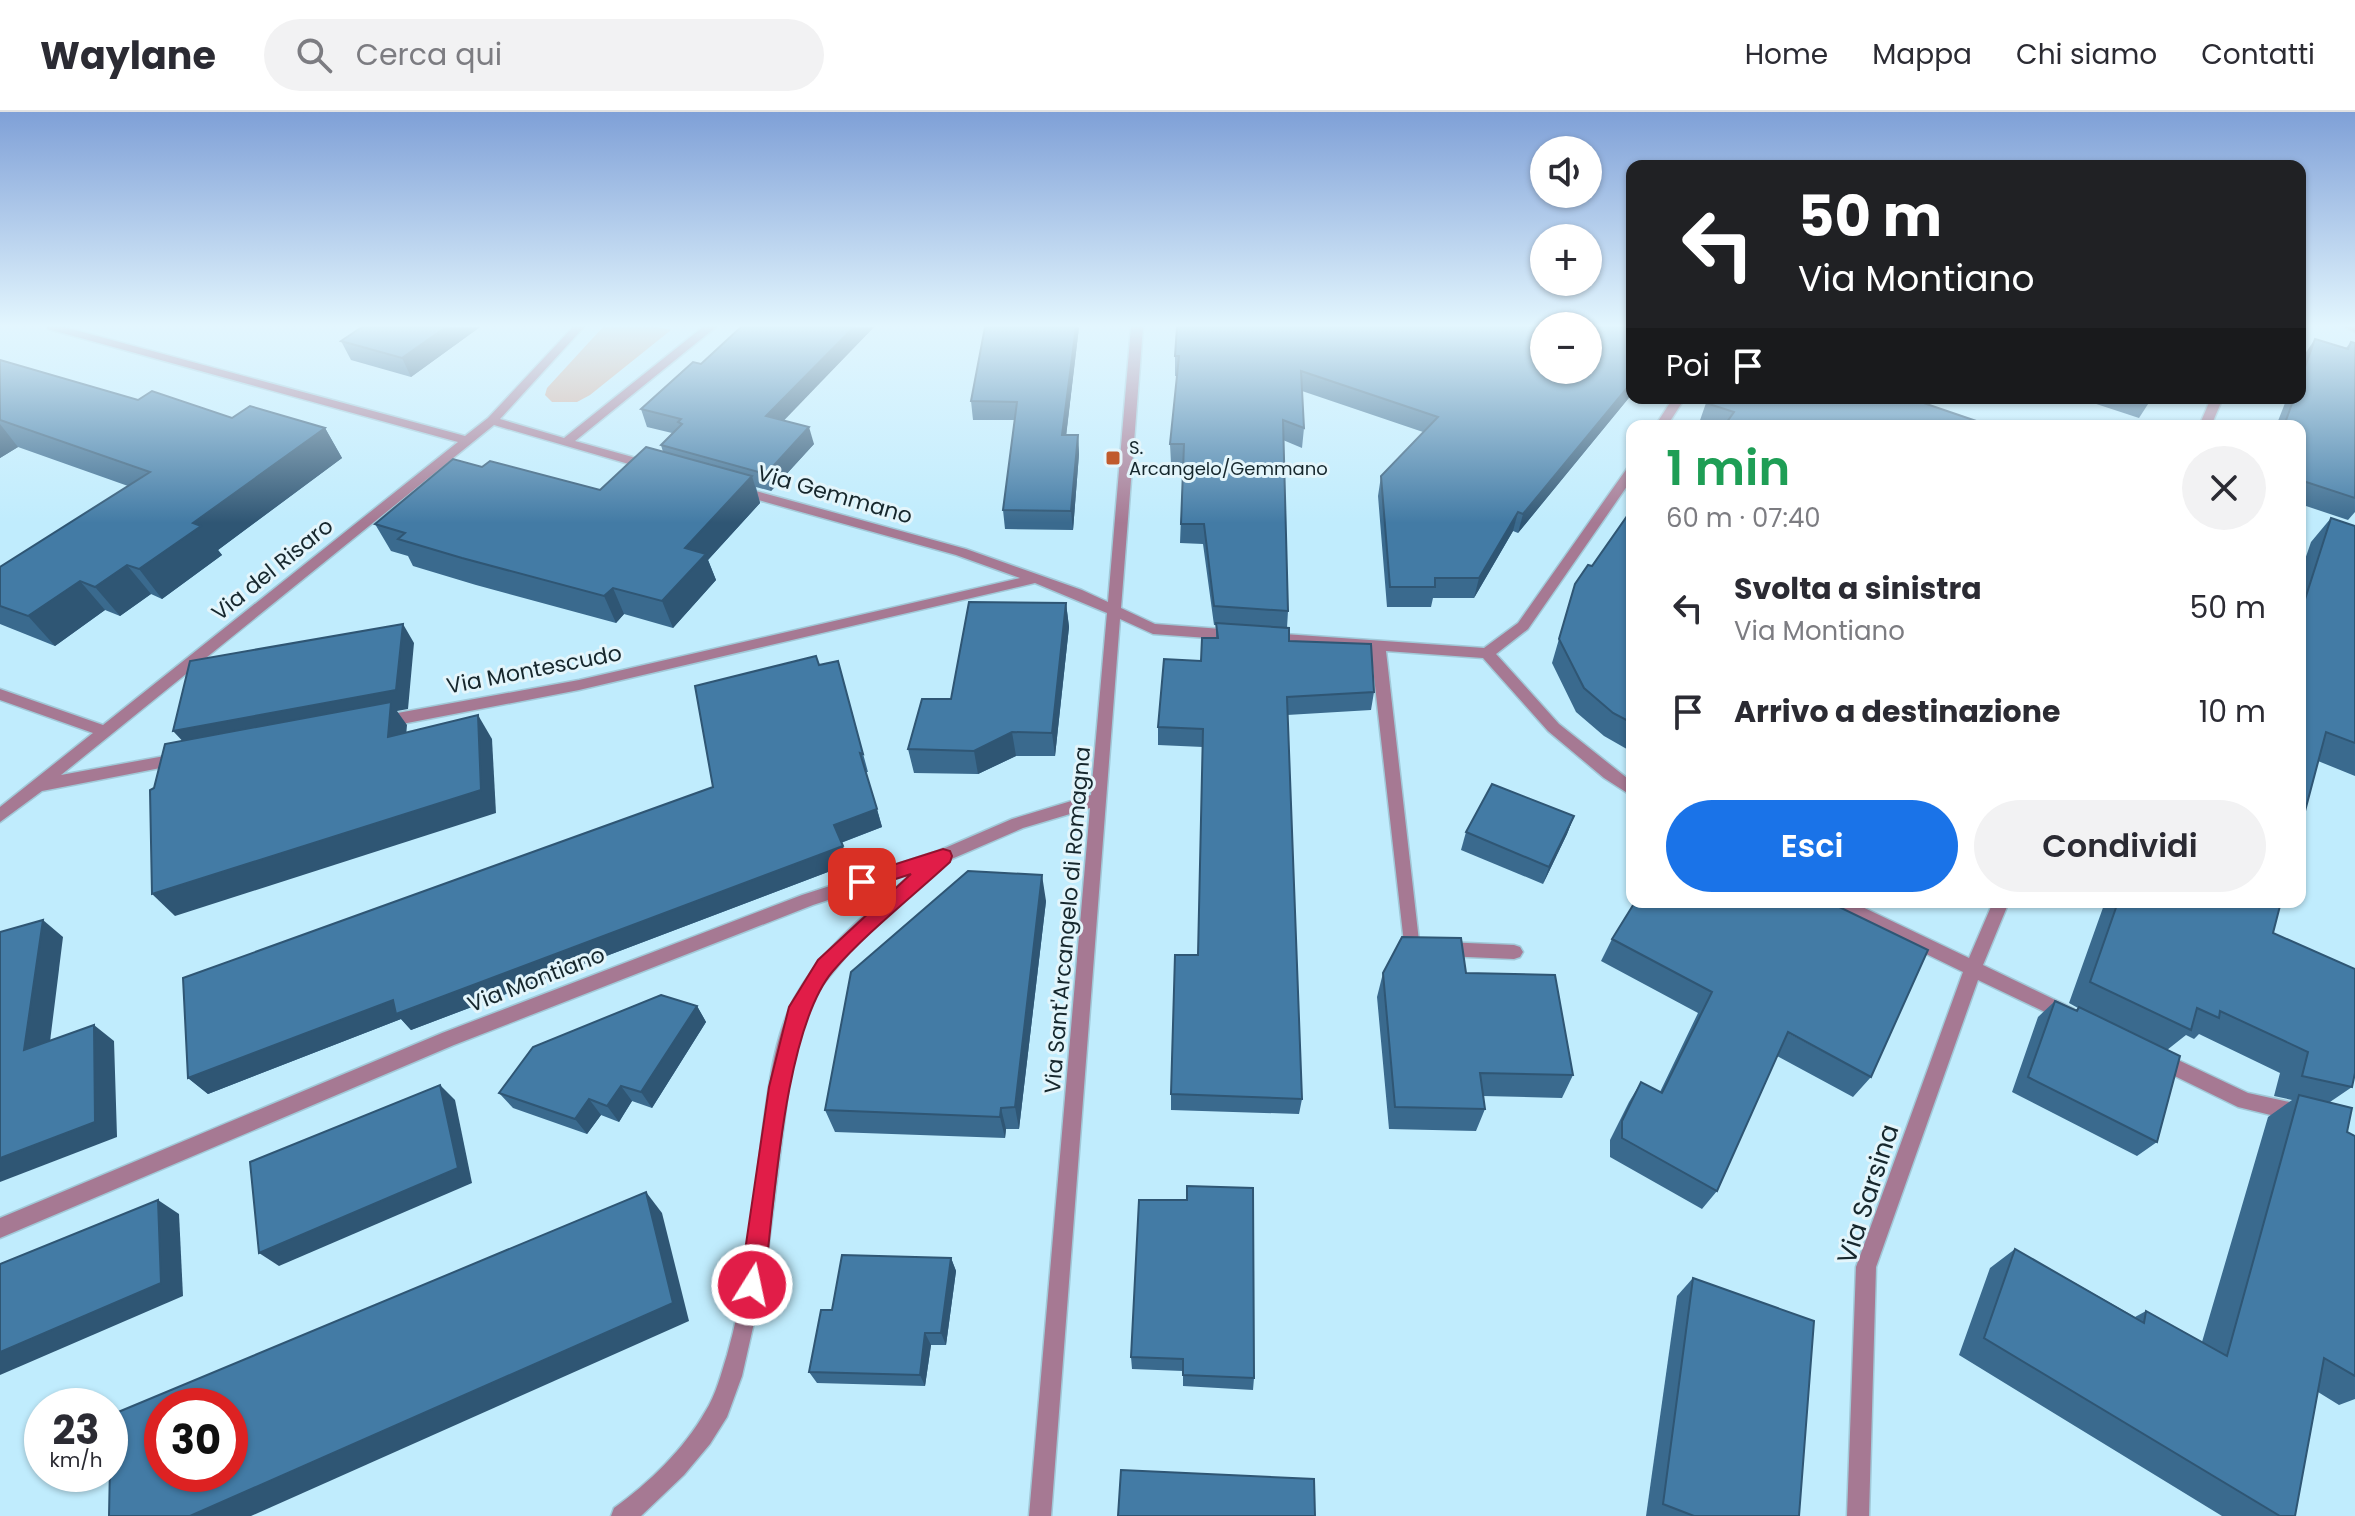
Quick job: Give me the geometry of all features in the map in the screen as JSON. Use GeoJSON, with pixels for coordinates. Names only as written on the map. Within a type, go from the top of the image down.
{"type":"FeatureCollection","features":[{"type":"Feature","properties":{"kind":"street"},"geometry":{"type":"LineString","coordinates":[[291,393],[468,441]]}},
{"type":"Feature","properties":{"kind":"street","name":"Via del Risaro"},"geometry":{"type":"LineString","coordinates":[[0,816],[468,441],[518,393]]}},
{"type":"Feature","properties":{"kind":"street"},"geometry":{"type":"LineString","coordinates":[[566,442],[628,393]]}},
{"type":"Feature","properties":{"kind":"street","name":"Via Sant'Arcangelo di Romagna"},"geometry":{"type":"LineString","coordinates":[[1040,1516],[1132,393]]}},
{"type":"Feature","properties":{"kind":"street"},"geometry":{"type":"LineString","coordinates":[[492,421],[668,471]]}},
{"type":"Feature","properties":{"kind":"street"},"geometry":{"type":"LineString","coordinates":[[1626,479],[1523,626],[1487,653],[1528,706],[1577,752],[1626,786]]}},
{"type":"Feature","properties":{"kind":"street","name":"Via Gemmano"},"geometry":{"type":"LineString","coordinates":[[730,488],[961,552],[1035,578],[1153,629],[1487,653]]}},
{"type":"Feature","properties":{"kind":"street","name":"Via Montescudo"},"geometry":{"type":"LineString","coordinates":[[362,725],[579,685],[1035,578]]}},
{"type":"Feature","properties":{"kind":"street"},"geometry":{"type":"LineString","coordinates":[[1378,646],[1411,947],[1514,952]]}},
{"type":"Feature","properties":{"kind":"street"},"geometry":{"type":"LineString","coordinates":[[0,694],[105,731]]}},
{"type":"Feature","properties":{"kind":"street"},"geometry":{"type":"LineString","coordinates":[[37,786],[192,757]]}},
{"type":"Feature","properties":{"kind":"street","name":"Via Montiano"},"geometry":{"type":"LineString","coordinates":[[0,1228],[448,1039],[808,900],[943,856],[1018,823],[1098,799]]}},
{"type":"Feature","properties":{"kind":"street"},"geometry":{"type":"LineString","coordinates":[[622,1516],[678,1466],[718,1411],[742,1334],[757,1261],[777,1101],[785,1058],[800,1007],[825,966],[943,856]]}},
{"type":"Feature","properties":{"kind":"street"},"geometry":{"type":"LineString","coordinates":[[1848,908],[2089,1025]]}},
{"type":"Feature","properties":{"kind":"street","name":"Via Sarsina"},"geometry":{"type":"LineString","coordinates":[[1858,1516],[1866,1267],[1973,969],[1998,908]]}},
{"type":"Feature","properties":{"kind":"street"},"geometry":{"type":"LineString","coordinates":[[2146,1052],[2245,1101],[2314,1117]]}},
{"type":"Feature","properties":{"kind":"shaded area"},"geometry":{"type":"Polygon","coordinates":[[[546,393],[593,393],[577,402],[552,402],[546,393]]]}},
{"type":"Feature","properties":{"kind":"building"},"geometry":{"type":"Polygon","coordinates":[[[0,393],[112,393],[138,400],[150,393],[157,393],[232,418],[250,406],[325,428],[193,523],[201,526],[139,569],[127,565],[95,587],[80,581],[28,616],[0,606],[0,567],[150,472],[0,420],[0,393]]]}},
{"type":"Feature","properties":{"kind":"building"},"geometry":{"type":"Polygon","coordinates":[[[659,393],[789,393],[766,416],[809,427],[766,474],[661,445],[682,424],[678,422],[681,419],[641,409],[659,393]]]}},
{"type":"Feature","properties":{"kind":"building"},"geometry":{"type":"Polygon","coordinates":[[[973,393],[1068,393],[1062,435],[1078,435],[1071,511],[1003,510],[1017,402],[971,401],[973,393]]]}},
{"type":"Feature","properties":{"kind":"building"},"geometry":{"type":"Polygon","coordinates":[[[1175,393],[1302,393],[1304,428],[1283,420],[1288,611],[1214,606],[1204,524],[1181,524],[1184,444],[1170,444],[1175,393]]]}},
{"type":"Feature","properties":{"kind":"building"},"geometry":{"type":"Polygon","coordinates":[[[1365,393],[1623,393],[1523,514],[1518,512],[1479,578],[1435,578],[1435,587],[1390,587],[1381,476],[1438,417],[1365,393]]]}},
{"type":"Feature","properties":{"kind":"building"},"geometry":{"type":"Polygon","coordinates":[[[2306,393],[2355,393],[2355,498],[2306,482],[2306,420],[2286,420],[2292,404],[2306,404],[2306,393]]]}},
{"type":"Feature","properties":{"kind":"building"},"geometry":{"type":"Polygon","coordinates":[[[1709,404],[1927,404],[1973,420],[1728,420],[1734,412],[1709,404]]]}},
{"type":"Feature","properties":{"kind":"building"},"geometry":{"type":"Polygon","coordinates":[[[646,447],[752,476],[685,548],[706,554],[662,601],[613,588],[604,596],[462,558],[398,539],[405,533],[375,524],[453,459],[482,467],[490,461],[600,490],[646,447]]]}},
{"type":"Feature","properties":{"kind":"building"},"geometry":{"type":"Polygon","coordinates":[[[1626,518],[1626,720],[1613,713],[1584,688],[1559,639],[1575,584],[1588,565],[1592,566],[1626,518]]]}},
{"type":"Feature","properties":{"kind":"building"},"geometry":{"type":"Polygon","coordinates":[[[2331,518],[2355,526],[2355,743],[2326,732],[2306,807],[2306,596],[2331,518]]]}},
{"type":"Feature","properties":{"kind":"building"},"geometry":{"type":"Polygon","coordinates":[[[969,602],[1066,603],[1052,733],[1012,732],[974,751],[908,749],[922,699],[951,699],[969,602]]]}},
{"type":"Feature","properties":{"kind":"building"},"geometry":{"type":"Polygon","coordinates":[[[1216,623],[1289,628],[1289,641],[1371,644],[1374,692],[1287,697],[1302,1099],[1171,1094],[1175,955],[1198,955],[1203,729],[1158,727],[1164,659],[1201,661],[1202,638],[1218,638],[1216,623]]]}},
{"type":"Feature","properties":{"kind":"building"},"geometry":{"type":"Polygon","coordinates":[[[403,624],[396,690],[173,731],[190,661],[403,624]]]}},
{"type":"Feature","properties":{"kind":"building"},"geometry":{"type":"Polygon","coordinates":[[[816,656],[819,665],[838,661],[877,809],[834,825],[843,846],[396,1014],[393,1000],[188,1078],[183,978],[713,787],[695,686],[816,656]]]}},
{"type":"Feature","properties":{"kind":"building"},"geometry":{"type":"Polygon","coordinates":[[[391,702],[388,737],[478,715],[481,790],[152,894],[150,790],[154,788],[165,744],[391,702]]]}},
{"type":"Feature","properties":{"kind":"building"},"geometry":{"type":"Polygon","coordinates":[[[1492,784],[1574,816],[1549,867],[1466,832],[1492,784]]]}},
{"type":"Feature","properties":{"kind":"building"},"geometry":{"type":"Polygon","coordinates":[[[968,871],[1042,875],[1015,1107],[1001,1108],[1000,1117],[825,1110],[851,972],[968,871]]]}},
{"type":"Feature","properties":{"kind":"building"},"geometry":{"type":"Polygon","coordinates":[[[1631,908],[1841,908],[1928,950],[1871,1077],[1788,1032],[1717,1191],[1622,1138],[1622,1121],[1641,1082],[1662,1093],[1712,992],[1612,939],[1631,908]]]}},
{"type":"Feature","properties":{"kind":"building"},"geometry":{"type":"Polygon","coordinates":[[[2116,908],[2279,908],[2273,933],[2355,969],[2355,1073],[2352,1087],[2302,1076],[2308,1052],[2220,1011],[2219,1018],[2197,1008],[2191,1030],[2090,982],[2116,908]]]}},
{"type":"Feature","properties":{"kind":"building"},"geometry":{"type":"Polygon","coordinates":[[[43,920],[24,1050],[94,1025],[95,1122],[0,1158],[0,932],[43,920]]]}},
{"type":"Feature","properties":{"kind":"building"},"geometry":{"type":"Polygon","coordinates":[[[1402,937],[1461,938],[1466,973],[1555,975],[1573,1075],[1480,1073],[1485,1109],[1395,1107],[1383,973],[1402,937]]]}},
{"type":"Feature","properties":{"kind":"building"},"geometry":{"type":"Polygon","coordinates":[[[661,995],[697,1006],[641,1092],[621,1086],[607,1106],[589,1099],[575,1119],[499,1093],[533,1047],[661,995]]]}},
{"type":"Feature","properties":{"kind":"building"},"geometry":{"type":"Polygon","coordinates":[[[2055,1001],[2077,1011],[2079,1007],[2180,1056],[2157,1142],[2028,1077],[2055,1001]]]}},
{"type":"Feature","properties":{"kind":"building"},"geometry":{"type":"Polygon","coordinates":[[[440,1085],[458,1168],[259,1253],[250,1162],[440,1085]]]}},
{"type":"Feature","properties":{"kind":"building"},"geometry":{"type":"Polygon","coordinates":[[[2299,1095],[2352,1108],[2347,1132],[2355,1136],[2355,1376],[2324,1358],[2295,1516],[2280,1516],[1984,1338],[2015,1249],[2144,1323],[2146,1311],[2227,1356],[2299,1095]]]}},
{"type":"Feature","properties":{"kind":"building"},"geometry":{"type":"Polygon","coordinates":[[[1187,1186],[1253,1188],[1254,1378],[1183,1375],[1183,1359],[1131,1357],[1139,1200],[1187,1200],[1187,1186]]]}},
{"type":"Feature","properties":{"kind":"building"},"geometry":{"type":"Polygon","coordinates":[[[646,1192],[673,1303],[248,1490],[248,1388],[176,1388],[646,1192]]]}},
{"type":"Feature","properties":{"kind":"building"},"geometry":{"type":"Polygon","coordinates":[[[158,1200],[161,1283],[0,1352],[0,1264],[158,1200]]]}},
{"type":"Feature","properties":{"kind":"building"},"geometry":{"type":"Polygon","coordinates":[[[842,1255],[951,1258],[941,1333],[925,1333],[920,1375],[809,1372],[821,1310],[832,1310],[842,1255]]]}},
{"type":"Feature","properties":{"kind":"building"},"geometry":{"type":"Polygon","coordinates":[[[1693,1278],[1814,1321],[1799,1516],[1694,1516],[1663,1504],[1693,1278]]]}},
{"type":"Feature","properties":{"kind":"building"},"geometry":{"type":"Polygon","coordinates":[[[144,1401],[144,1492],[244,1492],[190,1516],[109,1516],[109,1492],[128,1492],[128,1408],[144,1401]]]}},
{"type":"Feature","properties":{"kind":"building"},"geometry":{"type":"Polygon","coordinates":[[[1121,1470],[1314,1479],[1315,1516],[1118,1516],[1121,1470]]]}},
{"type":"Feature","properties":{"kind":"place","name":"S. Arcangelo/Gemmano"},"geometry":{"type":"Point","coordinates":[1113,458]}},
{"type":"Feature","properties":{"kind":"route"},"geometry":{"type":"LineString","coordinates":[[752,1285],[785,1058],[800,1007],[825,966],[943,856],[862,882]]}}]}
